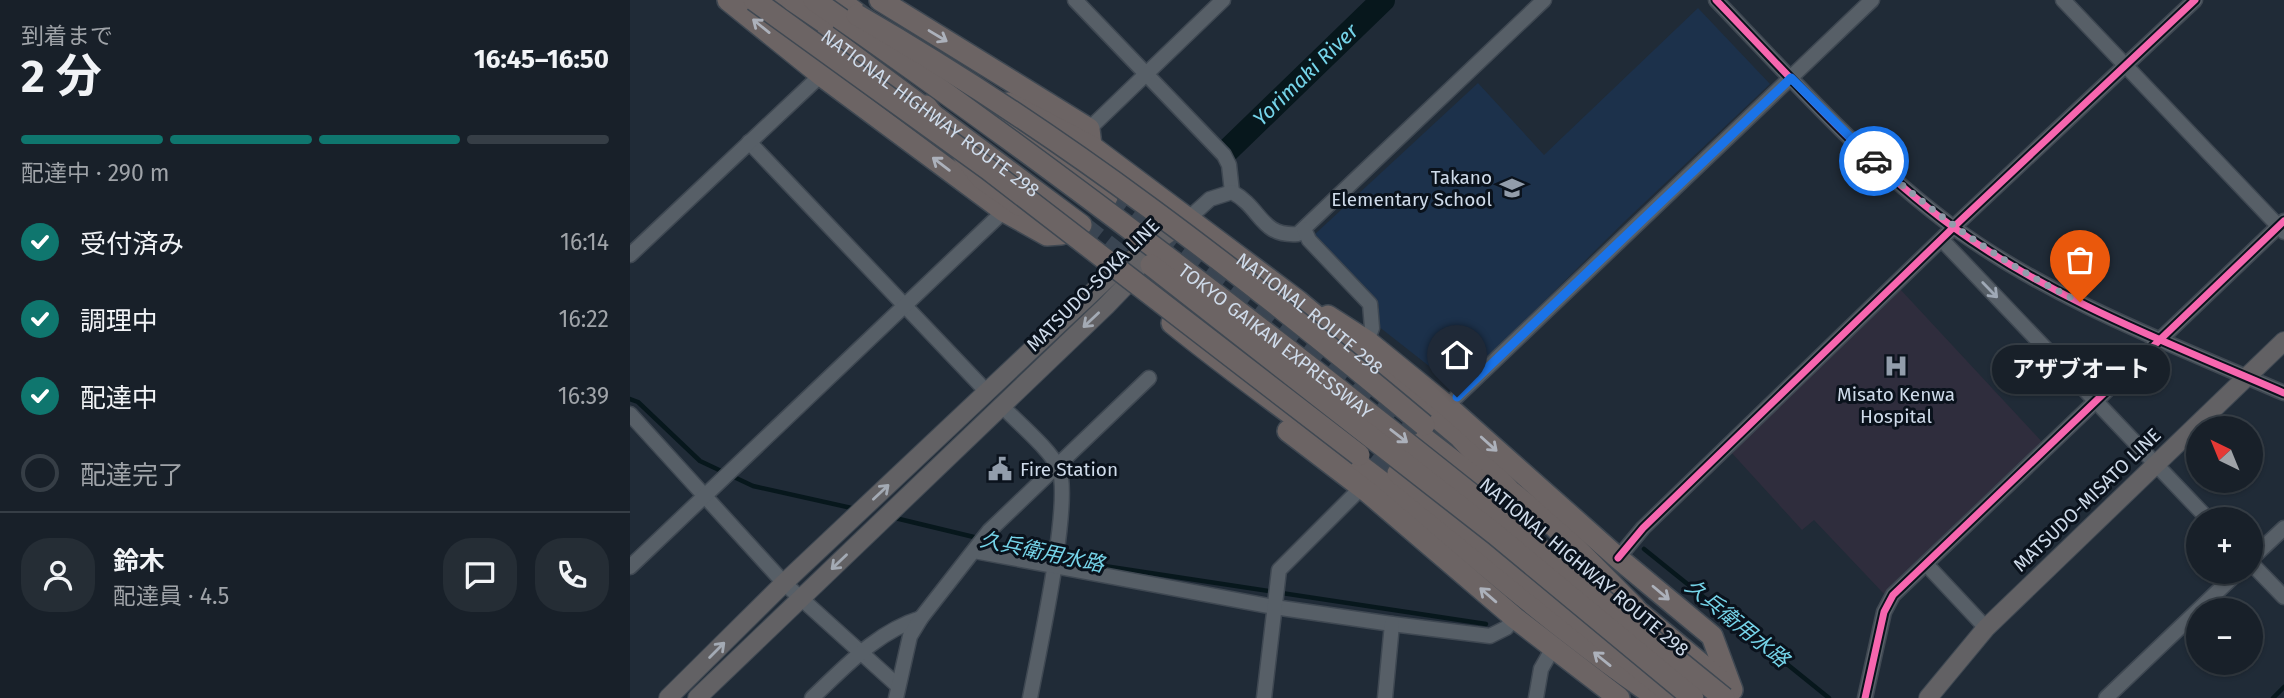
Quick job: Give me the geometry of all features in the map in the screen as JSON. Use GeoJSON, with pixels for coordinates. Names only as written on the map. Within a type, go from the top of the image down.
{"type":"FeatureCollection","features":[{"type":"Feature","properties":{"kind":"highway"},"geometry":{"type":"LineString","coordinates":[[728,0],[821,75],[1004,211],[1047,235],[1061,234]]}},
{"type":"Feature","properties":{"kind":"highway"},"geometry":{"type":"LineString","coordinates":[[754,0],[988,169],[1359,455],[1411,505]]}},
{"type":"Feature","properties":{"kind":"highway","name":"NATIONAL HIGHWAY ROUTE 298"},"geometry":{"type":"LineString","coordinates":[[779,0],[926,106],[1082,225]]}},
{"type":"Feature","properties":{"kind":"highway","name":"TOKYO GAIKAN EXPRESSWAY"},"geometry":{"type":"LineString","coordinates":[[792,0],[946,107],[1359,425],[1693,698]]}},
{"type":"Feature","properties":{"kind":"highway","name":"TOKYO GAIKAN EXPRESSWAY"},"geometry":{"type":"LineString","coordinates":[[814,0],[954,97],[1368,412],[1732,695]]}},
{"type":"Feature","properties":{"kind":"highway"},"geometry":{"type":"LineString","coordinates":[[831,0],[969,82],[1143,202],[1317,335],[1425,432],[1510,491]]}},
{"type":"Feature","properties":{"kind":"highway","name":"NATIONAL HIGHWAY ROUTE 298"},"geometry":{"type":"LineString","coordinates":[[839,0],[1107,197]]}},
{"type":"Feature","properties":{"kind":"highway"},"geometry":{"type":"LineString","coordinates":[[892,3],[1090,137]]}},
{"type":"Feature","properties":{"kind":"highway","name":"NATIONAL ROUTE 298"},"geometry":{"type":"LineString","coordinates":[[944,79],[1026,109],[1090,137],[1189,218],[1298,301],[1460,437],[1510,491],[1555,527],[1635,608]]}},
{"type":"Feature","properties":{"kind":"highway"},"geometry":{"type":"LineString","coordinates":[[926,106],[981,178],[1061,234],[1267,398],[1411,505],[1618,672],[1658,698]]}},
{"type":"Feature","properties":{"kind":"highway"},"geometry":{"type":"LineString","coordinates":[[1298,301],[1367,341],[1447,406],[1618,558],[1712,636],[1732,695]]}},
{"type":"Feature","properties":{"kind":"highway"},"geometry":{"type":"LineString","coordinates":[[1267,398],[1268,413],[1273,419],[1361,488],[1553,649],[1619,698]]}},
{"type":"Feature","properties":{"kind":"highway","name":"NATIONAL HIGHWAY ROUTE 298"},"geometry":{"type":"LineString","coordinates":[[1425,432],[1635,608],[1732,695]]}},
{"type":"Feature","properties":{"kind":"highway"},"geometry":{"type":"LineString","coordinates":[[1398,473],[1676,698]]}},
{"type":"Feature","properties":{"kind":"main road","name":"MATSUDO-SOKA LINE"},"geometry":{"type":"LineString","coordinates":[[668,698],[784,583],[987,392],[1189,218]]}},
{"type":"Feature","properties":{"kind":"main road","name":"MATSUDO-SOKA LINE"},"geometry":{"type":"LineString","coordinates":[[696,698],[1001,405],[1119,280]]}},
{"type":"Feature","properties":{"kind":"main road","name":"MATSUDO-MISATO LINE"},"geometry":{"type":"LineString","coordinates":[[1928,698],[1986,628],[2284,341]]}},
{"type":"Feature","properties":{"kind":"street"},"geometry":{"type":"LineString","coordinates":[[1075,0],[1224,155],[1229,165],[1232,192]]}},
{"type":"Feature","properties":{"kind":"street"},"geometry":{"type":"LineString","coordinates":[[1090,137],[1146,74],[1223,0]]}},
{"type":"Feature","properties":{"kind":"street"},"geometry":{"type":"LineString","coordinates":[[1189,218],[1210,199],[1232,192],[1248,200],[1266,226],[1276,233],[1298,234],[1544,0]]}},
{"type":"Feature","properties":{"kind":"street"},"geometry":{"type":"LineString","coordinates":[[1716,0],[1873,160],[1954,227],[2057,291],[2284,393]]}},
{"type":"Feature","properties":{"kind":"street"},"geometry":{"type":"LineString","coordinates":[[1447,406],[1872,0]]}},
{"type":"Feature","properties":{"kind":"street"},"geometry":{"type":"LineString","coordinates":[[1865,698],[1886,605],[2095,401],[2282,226],[2063,0]]}},
{"type":"Feature","properties":{"kind":"street"},"geometry":{"type":"LineString","coordinates":[[1618,558],[1643,528],[1943,241],[1954,227],[2195,0]]}},
{"type":"Feature","properties":{"kind":"street"},"geometry":{"type":"LineString","coordinates":[[630,255],[821,75]]}},
{"type":"Feature","properties":{"kind":"street"},"geometry":{"type":"LineString","coordinates":[[749,142],[987,392]]}},
{"type":"Feature","properties":{"kind":"street"},"geometry":{"type":"LineString","coordinates":[[630,567],[1004,211]]}},
{"type":"Feature","properties":{"kind":"street"},"geometry":{"type":"LineString","coordinates":[[1304,229],[1309,240],[1370,304],[1372,328],[1367,341]]}},
{"type":"Feature","properties":{"kind":"street"},"geometry":{"type":"LineString","coordinates":[[1943,241],[2197,507]]}},
{"type":"Feature","properties":{"kind":"street"},"geometry":{"type":"LineString","coordinates":[[897,692],[910,636],[989,531],[1149,377]]}},
{"type":"Feature","properties":{"kind":"street"},"geometry":{"type":"LineString","coordinates":[[1001,405],[1057,466],[1062,480],[1056,547],[1030,698]]}},
{"type":"Feature","properties":{"kind":"street"},"geometry":{"type":"LineString","coordinates":[[630,414],[784,583],[861,652],[897,692]]}},
{"type":"Feature","properties":{"kind":"street"},"geometry":{"type":"LineString","coordinates":[[630,439],[643,430]]}},
{"type":"Feature","properties":{"kind":"street"},"geometry":{"type":"LineString","coordinates":[[1264,698],[1279,570],[1361,488]]}},
{"type":"Feature","properties":{"kind":"street"},"geometry":{"type":"LineString","coordinates":[[2263,548],[2284,528]]}},
{"type":"Feature","properties":{"kind":"street"},"geometry":{"type":"LineString","coordinates":[[976,549],[1273,607],[1392,624],[1490,636],[1506,628],[1515,618]]}},
{"type":"Feature","properties":{"kind":"street"},"geometry":{"type":"LineString","coordinates":[[1926,564],[1986,628]]}},
{"type":"Feature","properties":{"kind":"street"},"geometry":{"type":"LineString","coordinates":[[2263,575],[2284,597]]}},
{"type":"Feature","properties":{"kind":"street"},"geometry":{"type":"LineString","coordinates":[[2106,698],[2225,584]]}},
{"type":"Feature","properties":{"kind":"street"},"geometry":{"type":"LineString","coordinates":[[812,698],[861,652],[902,624],[921,618]]}},
{"type":"Feature","properties":{"kind":"street"},"geometry":{"type":"LineString","coordinates":[[1385,698],[1392,624]]}},
{"type":"Feature","properties":{"kind":"street"},"geometry":{"type":"LineString","coordinates":[[1536,698],[1541,668],[1553,649]]}},
{"type":"Feature","properties":{"kind":"shaded area","name":"Takano Elementary School"},"geometry":{"type":"Polygon","coordinates":[[[1698,8],[1770,84],[1625,221],[1457,388],[1378,326],[1379,305],[1314,235],[1478,83],[1544,155],[1698,8]]]}},
{"type":"Feature","properties":{"kind":"shaded area","name":"Misato Kenwa Hospital"},"geometry":{"type":"Polygon","coordinates":[[[1900,289],[2044,444],[1885,595],[1814,520],[1802,530],[1730,451],[1900,289]]]}},
{"type":"Feature","properties":{"kind":"waterway","name":"Yorimaki River"},"geometry":{"type":"LineString","coordinates":[[1228,150],[1383,0]]}},
{"type":"Feature","properties":{"kind":"waterway","name":"久兵衛用水路"},"geometry":{"type":"LineString","coordinates":[[630,399],[638,402],[700,461],[753,486],[856,509]]}},
{"type":"Feature","properties":{"kind":"waterway","name":"久兵衛用水路"},"geometry":{"type":"LineString","coordinates":[[891,517],[978,538]]}},
{"type":"Feature","properties":{"kind":"waterway","name":"久兵衛用水路"},"geometry":{"type":"LineString","coordinates":[[986,541],[1065,560],[1486,624]]}},
{"type":"Feature","properties":{"kind":"waterway","name":"久兵衛用水路"},"geometry":{"type":"LineString","coordinates":[[1644,549],[1829,698]]}},
{"type":"Feature","properties":{"kind":"waterway"},"geometry":{"type":"LineString","coordinates":[[2273,698],[2284,687]]}},
{"type":"Feature","properties":{"kind":"tunnel"},"geometry":{"type":"LineString","coordinates":[[1107,197],[1425,439]]}},
{"type":"Feature","properties":{"kind":"tunnel"},"geometry":{"type":"LineString","coordinates":[[1081,225],[1398,473]]}},
{"type":"Feature","properties":{"kind":"cycle path"},"geometry":{"type":"LineString","coordinates":[[1716,0],[1859,147],[1953,227],[1991,253],[2072,299],[2284,393]]}},
{"type":"Feature","properties":{"kind":"cycle path"},"geometry":{"type":"LineString","coordinates":[[1618,558],[1643,528],[1960,221],[2195,0]]}},
{"type":"Feature","properties":{"kind":"cycle path"},"geometry":{"type":"LineString","coordinates":[[1865,698],[1884,612],[1893,595],[2284,221]]}},
{"type":"Feature","properties":{"kind":"way so far"},"geometry":{"type":"LineString","coordinates":[[1874,161],[1954,227],[2007,263],[2080,302]]}},
{"type":"Feature","properties":{"kind":"place","name":"Takano Elementary School"},"geometry":{"type":"Point","coordinates":[1512,188]}},
{"type":"Feature","properties":{"kind":"place","name":"アザブオート"},"geometry":{"type":"Point","coordinates":[2080,302]}},
{"type":"Feature","properties":{"kind":"place","name":"Misato Kenwa Hospital"},"geometry":{"type":"Point","coordinates":[1896,366]}},
{"type":"Feature","properties":{"kind":"place","name":"Fire Station"},"geometry":{"type":"Point","coordinates":[1000,469]}},
{"type":"Feature","properties":{"kind":"route"},"geometry":{"type":"LineString","coordinates":[[1457,397],[1791,78],[1874,161]]}}]}
